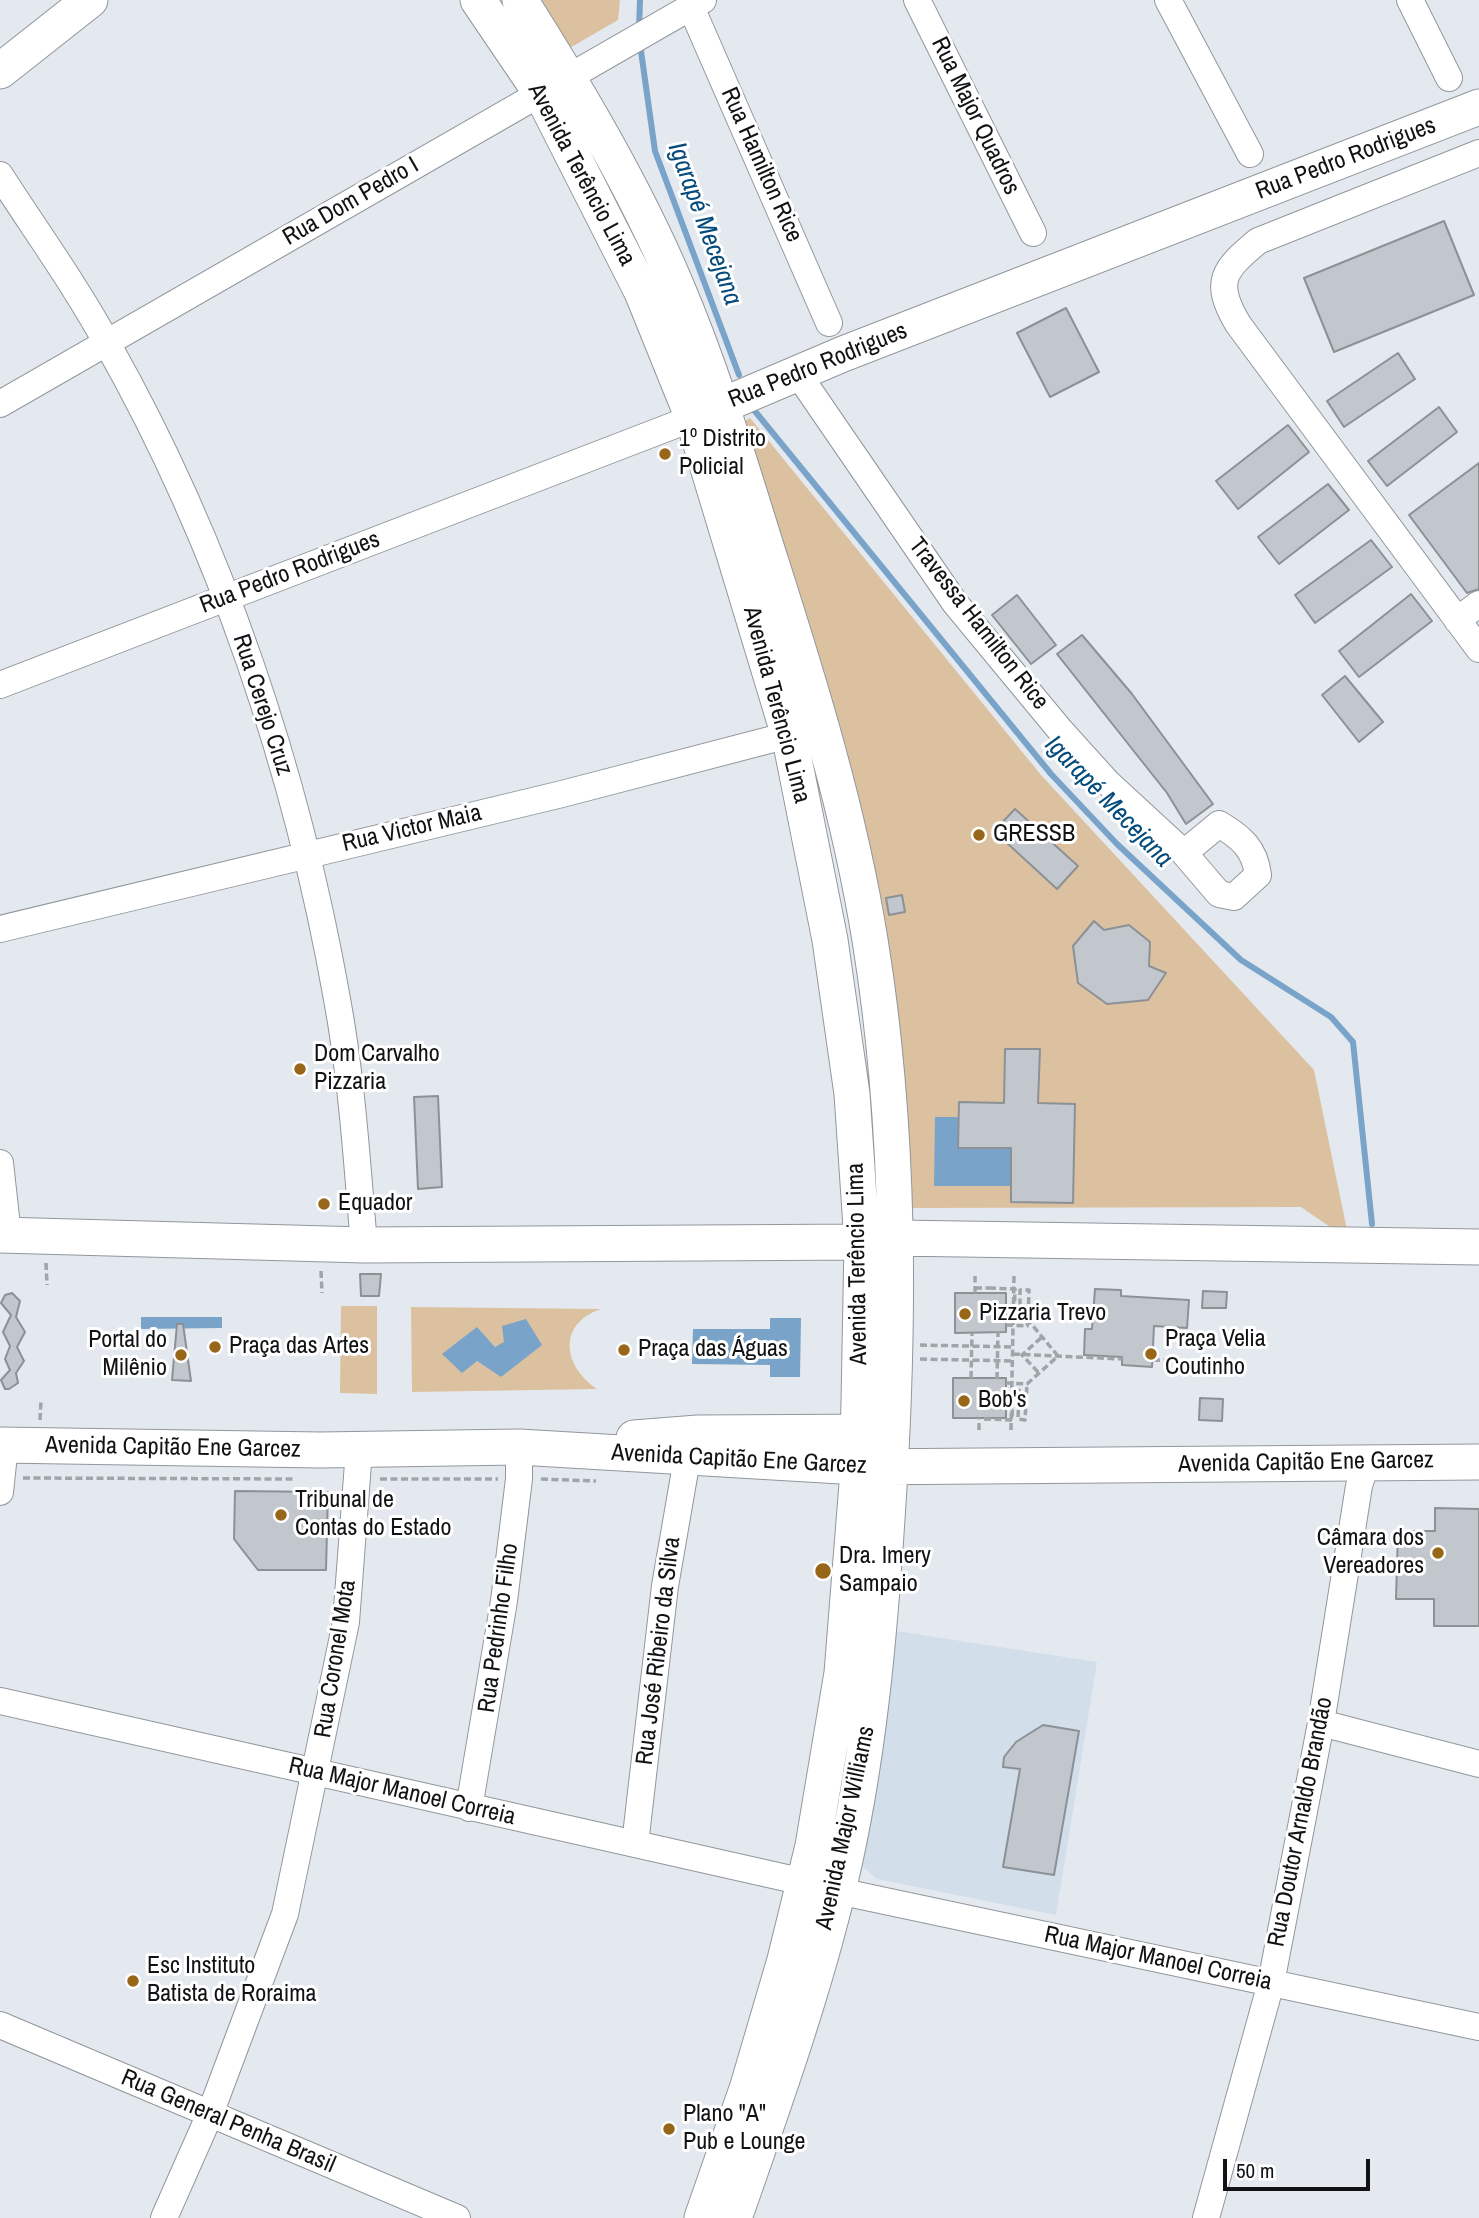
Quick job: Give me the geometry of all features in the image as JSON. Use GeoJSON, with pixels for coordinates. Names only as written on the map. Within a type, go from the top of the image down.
{"type":"FeatureCollection","features":[{"type":"Feature","properties":{"kind":"main road"},"geometry":{"type":"LineString","coordinates":[[0,71],[90,0]]}},
{"type":"Feature","properties":{"kind":"main road","name":"Avenida Terêncio Lima"},"geometry":{"type":"LineString","coordinates":[[478,0],[555,86]]}},
{"type":"Feature","properties":{"kind":"main road","name":"Avenida Terêncio Lima"},"geometry":{"type":"LineString","coordinates":[[520,0],[642,292],[715,409],[825,732],[869,936],[889,1083],[897,1238],[893,1432],[874,1467]]}},
{"type":"Feature","properties":{"kind":"main road","name":"Rua Pedro Rodrigues"},"geometry":{"type":"LineString","coordinates":[[715,409],[1479,107]]}},
{"type":"Feature","properties":{"kind":"main road","name":"Avenida Terêncio Lima"},"geometry":{"type":"LineString","coordinates":[[715,409],[790,739],[832,953],[852,1094],[862,1242],[858,1432],[874,1467]]}},
{"type":"Feature","properties":{"kind":"main road"},"geometry":{"type":"LineString","coordinates":[[4,1235],[364,1245],[862,1242],[897,1238],[1479,1247]]}},
{"type":"Feature","properties":{"kind":"main road"},"geometry":{"type":"LineString","coordinates":[[519,1447],[698,1433],[893,1432]]}},
{"type":"Feature","properties":{"kind":"main road","name":"Avenida Capitão Ene Garcez"},"geometry":{"type":"LineString","coordinates":[[2,1445],[359,1450],[519,1447],[687,1459],[874,1467],[1479,1462]]}},
{"type":"Feature","properties":{"kind":"main road","name":"Avenida Major Williams"},"geometry":{"type":"LineString","coordinates":[[702,2218],[752,2073],[785,1960],[804,1882],[842,1673],[874,1467]]}},
{"type":"Feature","properties":{"kind":"main road","name":"Avenida Major Williams"},"geometry":{"type":"LineString","coordinates":[[734,2218],[774,2104],[838,1891],[876,1675],[874,1467]]}},
{"type":"Feature","properties":{"kind":"street","name":"Rua Major Quadros"},"geometry":{"type":"LineString","coordinates":[[917,0],[1033,233]]}},
{"type":"Feature","properties":{"kind":"street"},"geometry":{"type":"LineString","coordinates":[[1168,0],[1250,154]]}},
{"type":"Feature","properties":{"kind":"street"},"geometry":{"type":"LineString","coordinates":[[1410,0],[1449,78]]}},
{"type":"Feature","properties":{"kind":"street","name":"Rua Dom Pedro I"},"geometry":{"type":"LineString","coordinates":[[0,404],[688,9]]}},
{"type":"Feature","properties":{"kind":"street","name":"Rua Hamilton Rice"},"geometry":{"type":"LineString","coordinates":[[688,9],[830,323]]}},
{"type":"Feature","properties":{"kind":"street"},"geometry":{"type":"LineString","coordinates":[[1479,153],[1258,241],[1229,265],[1223,286],[1225,303],[1238,324],[1479,649]]}},
{"type":"Feature","properties":{"kind":"street","name":"Rua Cerejo Cruz"},"geometry":{"type":"LineString","coordinates":[[0,175],[108,344],[168,464],[227,597],[272,726],[307,854],[338,1000],[355,1140],[364,1245]]}},
{"type":"Feature","properties":{"kind":"street","name":"Travessa Hamilton Rice"},"geometry":{"type":"LineString","coordinates":[[793,376],[955,603],[1060,730],[1107,782],[1184,853]]}},
{"type":"Feature","properties":{"kind":"street","name":"Rua Pedro Rodrigues"},"geometry":{"type":"LineString","coordinates":[[0,685],[715,409]]}},
{"type":"Feature","properties":{"kind":"street"},"geometry":{"type":"LineString","coordinates":[[1457,620],[1479,604]]}},
{"type":"Feature","properties":{"kind":"street","name":"Rua Victor Maia"},"geometry":{"type":"LineString","coordinates":[[0,929],[562,794],[778,738],[790,739],[825,732]]}},
{"type":"Feature","properties":{"kind":"street"},"geometry":{"type":"LineString","coordinates":[[0,1163],[4,1235]]}},
{"type":"Feature","properties":{"kind":"street"},"geometry":{"type":"LineString","coordinates":[[0,1492],[2,1445]]}},
{"type":"Feature","properties":{"kind":"street","name":"Rua Pedrinho Filho"},"geometry":{"type":"LineString","coordinates":[[469,1808],[504,1601],[519,1479],[519,1447]]}},
{"type":"Feature","properties":{"kind":"street","name":"Rua Coronel Mota"},"geometry":{"type":"LineString","coordinates":[[164,2218],[210,2114],[285,1914],[346,1622],[359,1450]]}},
{"type":"Feature","properties":{"kind":"street","name":"Rua José Ribeiro da Silva"},"geometry":{"type":"LineString","coordinates":[[635,1844],[665,1586],[687,1459]]}},
{"type":"Feature","properties":{"kind":"street","name":"Rua Doutor Arnaldo Brandão"},"geometry":{"type":"LineString","coordinates":[[1206,2218],[1271,1983],[1321,1723],[1359,1486],[1366,1463]]}},
{"type":"Feature","properties":{"kind":"street","name":"Rua Major Manoel Correia"},"geometry":{"type":"LineString","coordinates":[[0,1701],[804,1882]]}},
{"type":"Feature","properties":{"kind":"street"},"geometry":{"type":"LineString","coordinates":[[1321,1723],[1479,1764]]}},
{"type":"Feature","properties":{"kind":"street","name":"Rua Major Manoel Correia"},"geometry":{"type":"LineString","coordinates":[[838,1891],[1479,2027]]}},
{"type":"Feature","properties":{"kind":"street","name":"Rua General Penha Brasil"},"geometry":{"type":"LineString","coordinates":[[0,2025],[457,2218]]}},
{"type":"Feature","properties":{"kind":"path"},"geometry":{"type":"LineString","coordinates":[[975,1276],[975,1290],[1015,1289],[1014,1318],[1020,1318],[1020,1290],[1028,1290],[1027,1326],[1006,1325]]}},
{"type":"Feature","properties":{"kind":"path"},"geometry":{"type":"LineString","coordinates":[[1011,1430],[1014,1276]]}},
{"type":"Feature","properties":{"kind":"path"},"geometry":{"type":"LineString","coordinates":[[979,1430],[980,1419],[1012,1420],[1013,1390],[1019,1390],[1018,1419],[1025,1420],[1027,1384],[1058,1356],[1028,1320]]}},
{"type":"Feature","properties":{"kind":"path"},"geometry":{"type":"LineString","coordinates":[[997,1379],[998,1332]]}},
{"type":"Feature","properties":{"kind":"path"},"geometry":{"type":"LineString","coordinates":[[971,1378],[972,1333]]}},
{"type":"Feature","properties":{"kind":"path"},"geometry":{"type":"LineString","coordinates":[[1039,1373],[1022,1354],[1042,1337]]}},
{"type":"Feature","properties":{"kind":"path"},"geometry":{"type":"LineString","coordinates":[[911,1345],[1013,1347]]}},
{"type":"Feature","properties":{"kind":"path"},"geometry":{"type":"LineString","coordinates":[[1013,1354],[1122,1359]]}},
{"type":"Feature","properties":{"kind":"path"},"geometry":{"type":"LineString","coordinates":[[911,1359],[1013,1361]]}},
{"type":"Feature","properties":{"kind":"path"},"geometry":{"type":"LineString","coordinates":[[1153,1360],[1186,1361]]}},
{"type":"Feature","properties":{"kind":"path"},"geometry":{"type":"LineString","coordinates":[[1006,1383],[1027,1384]]}},
{"type":"Feature","properties":{"kind":"shaded area"},"geometry":{"type":"Polygon","coordinates":[[[536,0],[620,0],[618,20],[568,49],[536,0]]]}},
{"type":"Feature","properties":{"kind":"shaded area","name":"GRESSB"},"geometry":{"type":"Polygon","coordinates":[[[750,418],[1041,775],[1314,1070],[1347,1230],[1336,1231],[1301,1207],[910,1208],[897,1024],[743,422],[750,418]]]}},
{"type":"Feature","properties":{"kind":"shaded area"},"geometry":{"type":"Polygon","coordinates":[[[341,1306],[377,1306],[377,1394],[340,1393],[341,1306]]]}},
{"type":"Feature","properties":{"kind":"shaded area"},"geometry":{"type":"Polygon","coordinates":[[[411,1307],[601,1309],[577,1325],[571,1335],[570,1346],[577,1369],[597,1389],[412,1392],[411,1307]],[[477,1328],[477,1361],[502,1377],[504,1343],[495,1347],[477,1328]]]}},
{"type":"Feature","properties":{"kind":"shaded area"},"geometry":{"type":"Polygon","coordinates":[[[896,1631],[1097,1662],[1056,1915],[877,1879],[862,1866],[860,1849],[896,1631]]]}},
{"type":"Feature","properties":{"kind":"water"},"geometry":{"type":"Polygon","coordinates":[[[935,1117],[959,1117],[958,1148],[1011,1148],[1011,1186],[934,1186],[935,1117]]]}},
{"type":"Feature","properties":{"kind":"water"},"geometry":{"type":"Polygon","coordinates":[[[141,1317],[222,1317],[222,1328],[141,1329],[141,1317]]]}},
{"type":"Feature","properties":{"kind":"water"},"geometry":{"type":"Polygon","coordinates":[[[770,1318],[801,1318],[800,1377],[770,1377],[770,1365],[692,1364],[693,1329],[770,1329],[770,1318]]]}},
{"type":"Feature","properties":{"kind":"water"},"geometry":{"type":"Polygon","coordinates":[[[526,1319],[542,1345],[501,1377],[477,1361],[462,1373],[442,1354],[477,1327],[495,1347],[504,1342],[502,1326],[526,1319]]]}},
{"type":"Feature","properties":{"kind":"building"},"geometry":{"type":"Polygon","coordinates":[[[1444,221],[1474,295],[1334,352],[1304,278],[1444,221]]]}},
{"type":"Feature","properties":{"kind":"building"},"geometry":{"type":"Polygon","coordinates":[[[1066,308],[1099,372],[1050,397],[1017,333],[1066,308]]]}},
{"type":"Feature","properties":{"kind":"building"},"geometry":{"type":"Polygon","coordinates":[[[1398,353],[1415,379],[1344,427],[1327,401],[1398,353]]]}},
{"type":"Feature","properties":{"kind":"building"},"geometry":{"type":"Polygon","coordinates":[[[1439,407],[1457,432],[1387,486],[1368,461],[1439,407]]]}},
{"type":"Feature","properties":{"kind":"building"},"geometry":{"type":"Polygon","coordinates":[[[1288,425],[1309,452],[1238,509],[1216,481],[1288,425]]]}},
{"type":"Feature","properties":{"kind":"building"},"geometry":{"type":"Polygon","coordinates":[[[1479,463],[1479,589],[1467,593],[1409,515],[1479,463]]]}},
{"type":"Feature","properties":{"kind":"building"},"geometry":{"type":"Polygon","coordinates":[[[1328,484],[1349,510],[1279,564],[1258,537],[1328,484]]]}},
{"type":"Feature","properties":{"kind":"building"},"geometry":{"type":"Polygon","coordinates":[[[1371,540],[1392,567],[1315,623],[1295,595],[1371,540]]]}},
{"type":"Feature","properties":{"kind":"building"},"geometry":{"type":"Polygon","coordinates":[[[1411,594],[1432,621],[1359,677],[1339,651],[1411,594]]]}},
{"type":"Feature","properties":{"kind":"building"},"geometry":{"type":"Polygon","coordinates":[[[1017,595],[1056,645],[1031,664],[992,615],[1017,595]]]}},
{"type":"Feature","properties":{"kind":"building"},"geometry":{"type":"Polygon","coordinates":[[[1082,635],[1132,694],[1213,804],[1186,824],[1167,793],[1057,654],[1082,635]]]}},
{"type":"Feature","properties":{"kind":"building"},"geometry":{"type":"Polygon","coordinates":[[[1345,676],[1383,722],[1359,742],[1322,695],[1345,676]]]}},
{"type":"Feature","properties":{"kind":"building"},"geometry":{"type":"Polygon","coordinates":[[[1015,809],[1078,866],[1057,889],[994,831],[1015,809]]]}},
{"type":"Feature","properties":{"kind":"building"},"geometry":{"type":"Polygon","coordinates":[[[902,895],[905,912],[889,915],[886,898],[902,895]]]}},
{"type":"Feature","properties":{"kind":"building"},"geometry":{"type":"Polygon","coordinates":[[[1094,921],[1104,930],[1129,925],[1150,942],[1149,966],[1166,973],[1148,1000],[1107,1004],[1078,983],[1073,946],[1094,921]]]}},
{"type":"Feature","properties":{"kind":"building"},"geometry":{"type":"Polygon","coordinates":[[[1005,1049],[1040,1049],[1038,1103],[1075,1104],[1073,1203],[1011,1202],[1011,1148],[958,1148],[959,1102],[1004,1103],[1005,1049]]]}},
{"type":"Feature","properties":{"kind":"building"},"geometry":{"type":"Polygon","coordinates":[[[438,1096],[442,1187],[418,1189],[414,1097],[438,1096]]]}},
{"type":"Feature","properties":{"kind":"building"},"geometry":{"type":"Polygon","coordinates":[[[360,1274],[381,1274],[379,1296],[361,1296],[360,1274]]]}},
{"type":"Feature","properties":{"kind":"building"},"geometry":{"type":"Polygon","coordinates":[[[1095,1289],[1121,1290],[1121,1296],[1189,1300],[1187,1328],[1154,1326],[1152,1367],[1122,1365],[1122,1357],[1084,1355],[1085,1329],[1092,1329],[1095,1289]]]}},
{"type":"Feature","properties":{"kind":"building"},"geometry":{"type":"Polygon","coordinates":[[[1203,1291],[1227,1292],[1226,1308],[1202,1308],[1203,1291]]]}},
{"type":"Feature","properties":{"kind":"building"},"geometry":{"type":"Polygon","coordinates":[[[12,1293],[20,1301],[16,1317],[25,1332],[17,1347],[24,1361],[16,1373],[18,1383],[5,1389],[1,1380],[10,1370],[5,1359],[10,1346],[3,1332],[11,1315],[1,1303],[5,1295],[12,1293]]]}},
{"type":"Feature","properties":{"kind":"building"},"geometry":{"type":"Polygon","coordinates":[[[955,1293],[1006,1293],[1006,1332],[955,1333],[955,1293]]]}},
{"type":"Feature","properties":{"kind":"building","name":"Portal do Milênio"},"geometry":{"type":"Polygon","coordinates":[[[177,1324],[183,1324],[191,1381],[172,1380],[177,1324]]]}},
{"type":"Feature","properties":{"kind":"building"},"geometry":{"type":"Polygon","coordinates":[[[953,1378],[1006,1378],[1006,1418],[953,1418],[953,1378]]]}},
{"type":"Feature","properties":{"kind":"building"},"geometry":{"type":"Polygon","coordinates":[[[1200,1398],[1223,1399],[1222,1421],[1199,1420],[1200,1398]]]}},
{"type":"Feature","properties":{"kind":"building","name":"Tribunal de Contas do Estado"},"geometry":{"type":"Polygon","coordinates":[[[235,1491],[328,1492],[326,1570],[258,1570],[234,1539],[235,1491]]]}},
{"type":"Feature","properties":{"kind":"building","name":"Câmara dos Vereadores"},"geometry":{"type":"Polygon","coordinates":[[[1435,1508],[1479,1509],[1479,1626],[1434,1626],[1434,1599],[1396,1599],[1398,1531],[1435,1531],[1435,1508]]]}},
{"type":"Feature","properties":{"kind":"building"},"geometry":{"type":"Polygon","coordinates":[[[1043,1725],[1079,1731],[1054,1875],[1003,1867],[1020,1769],[1003,1767],[1004,1757],[1016,1742],[1043,1725]]]}},
{"type":"Feature","properties":{"kind":"waterway","name":"Igarapé Mecejana"},"geometry":{"type":"LineString","coordinates":[[639,29],[640,0]]}},
{"type":"Feature","properties":{"kind":"waterway","name":"Igarapé Mecejana"},"geometry":{"type":"LineString","coordinates":[[640,44],[655,151],[739,375]]}},
{"type":"Feature","properties":{"kind":"waterway","name":"Igarapé Mecejana"},"geometry":{"type":"LineString","coordinates":[[754,410],[1051,774],[1117,844],[1241,960],[1331,1017],[1353,1042],[1372,1224]]}},
{"type":"Feature","properties":{"kind":"place","name":"1º Distrito Policial"},"geometry":{"type":"Point","coordinates":[665,454]}},
{"type":"Feature","properties":{"kind":"place","name":"GRESSB"},"geometry":{"type":"Point","coordinates":[979,835]}},
{"type":"Feature","properties":{"kind":"place","name":"Dom Carvalho Pizzaria"},"geometry":{"type":"Point","coordinates":[300,1069]}},
{"type":"Feature","properties":{"kind":"place","name":"Equador"},"geometry":{"type":"Point","coordinates":[324,1204]}},
{"type":"Feature","properties":{"kind":"place","name":"Pizzaria Trevo"},"geometry":{"type":"Point","coordinates":[965,1314]}},
{"type":"Feature","properties":{"kind":"place","name":"Praça das Artes"},"geometry":{"type":"Point","coordinates":[215,1347]}},
{"type":"Feature","properties":{"kind":"place","name":"Praça das Águas"},"geometry":{"type":"Point","coordinates":[624,1350]}},
{"type":"Feature","properties":{"kind":"place","name":"Praça Velia Coutinho"},"geometry":{"type":"Point","coordinates":[1151,1354]}},
{"type":"Feature","properties":{"kind":"place","name":"Portal do Milênio"},"geometry":{"type":"Point","coordinates":[181,1355]}},
{"type":"Feature","properties":{"kind":"place","name":"Bob's"},"geometry":{"type":"Point","coordinates":[964,1401]}},
{"type":"Feature","properties":{"kind":"place","name":"Tribunal de Contas do Estado"},"geometry":{"type":"Point","coordinates":[281,1515]}},
{"type":"Feature","properties":{"kind":"place","name":"Câmara dos Vereadores"},"geometry":{"type":"Point","coordinates":[1438,1553]}},
{"type":"Feature","properties":{"kind":"place","name":"Dra. Imery Sampaio"},"geometry":{"type":"Point","coordinates":[823,1571]}},
{"type":"Feature","properties":{"kind":"place","name":"Esc Instituto Batista de Roraima"},"geometry":{"type":"Point","coordinates":[133,1981]}},
{"type":"Feature","properties":{"kind":"place","name":"Plano \"A\" Pub e Lounge"},"geometry":{"type":"Point","coordinates":[669,2129]}}]}
